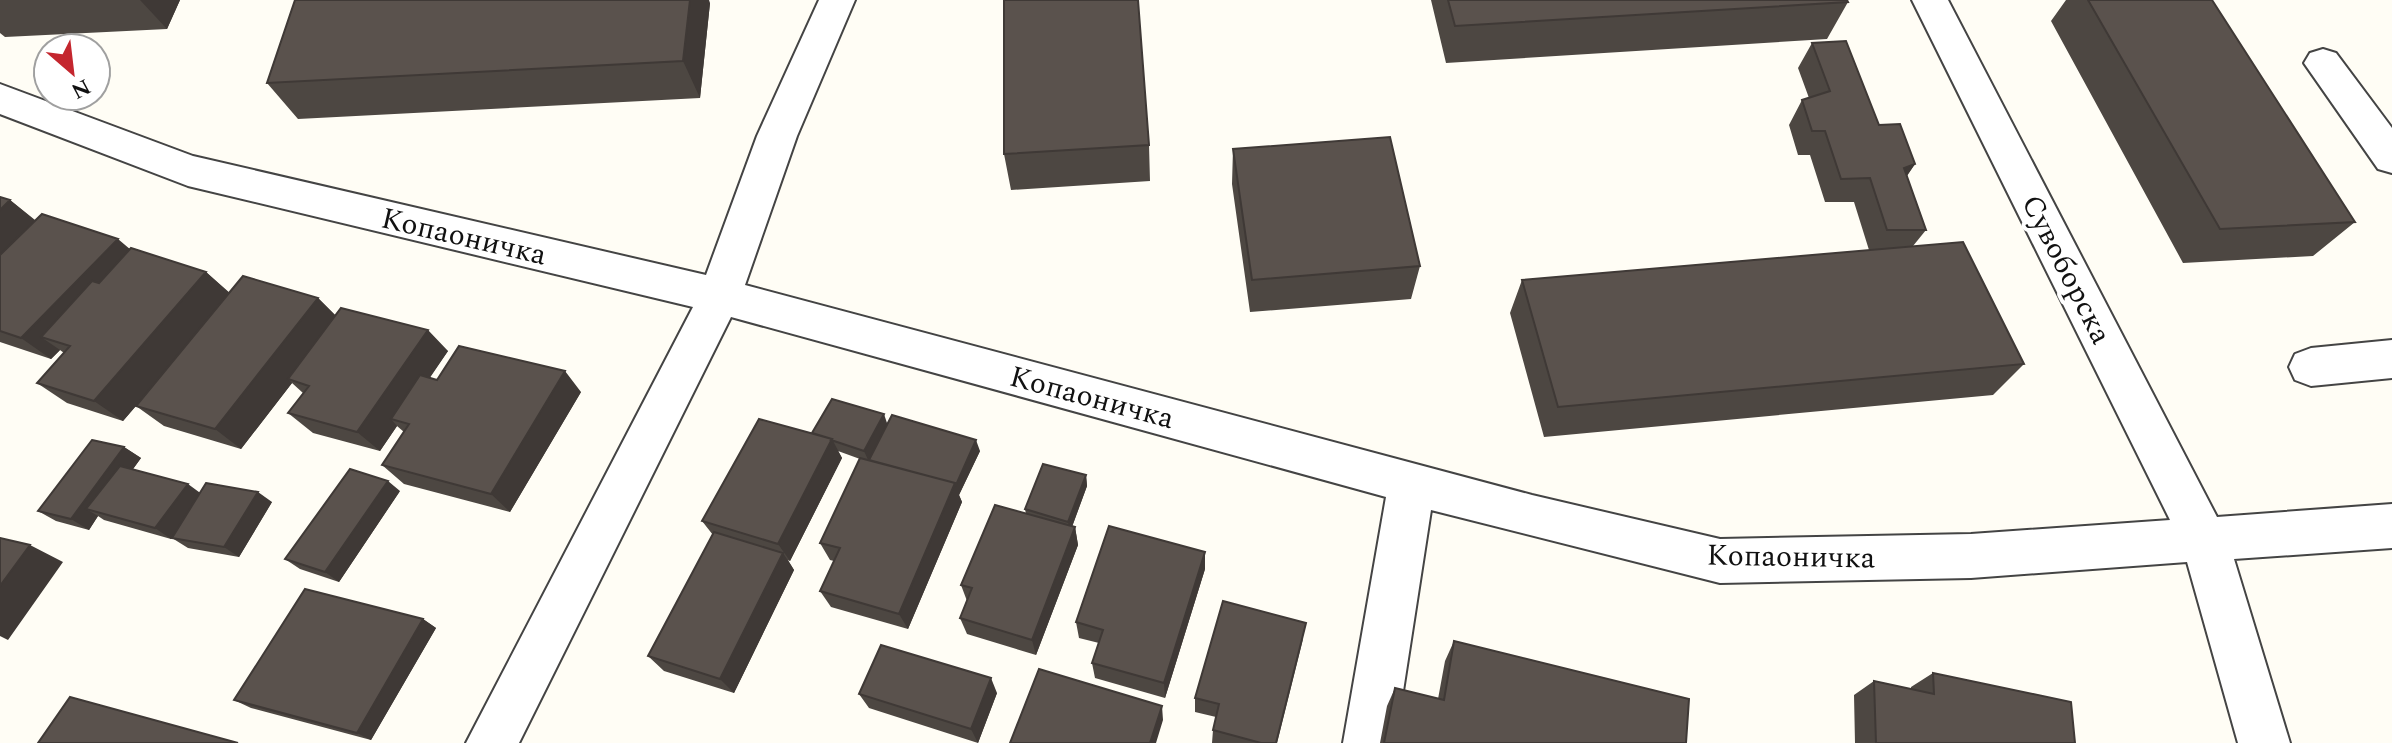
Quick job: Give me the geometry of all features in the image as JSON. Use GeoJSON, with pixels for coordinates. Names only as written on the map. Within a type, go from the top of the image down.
{"type":"FeatureCollection","features":[{"type":"Feature","properties":{"kind":"street"},"geometry":{"type":"LineString","coordinates":[[492,743],[720,296],[777,136],[837,0]]}},
{"type":"Feature","properties":{"kind":"street","name":"Сувоборска"},"geometry":{"type":"LineString","coordinates":[[1930,0],[2204,539]]}},
{"type":"Feature","properties":{"kind":"street"},"geometry":{"type":"LineString","coordinates":[[2323,63],[2392,158]]}},
{"type":"Feature","properties":{"kind":"street","name":"Копаоничка"},"geometry":{"type":"LineString","coordinates":[[0,98],[188,170],[720,296],[1412,483],[1720,561],[1971,556],[2392,526]]}},
{"type":"Feature","properties":{"kind":"street"},"geometry":{"type":"LineString","coordinates":[[2311,367],[2392,359]]}},
{"type":"Feature","properties":{"kind":"street"},"geometry":{"type":"LineString","coordinates":[[1369,743],[1412,483]]}},
{"type":"Feature","properties":{"kind":"street"},"geometry":{"type":"LineString","coordinates":[[2204,539],[2264,743]]}},
{"type":"Feature","properties":{"kind":"building"},"geometry":{"type":"Polygon","coordinates":[[[295,0],[690,0],[683,61],[267,83],[295,0]]]}},
{"type":"Feature","properties":{"kind":"building"},"geometry":{"type":"Polygon","coordinates":[[[1004,0],[1138,0],[1149,145],[1004,154],[1004,0]]]}},
{"type":"Feature","properties":{"kind":"building"},"geometry":{"type":"Polygon","coordinates":[[[1448,0],[1847,0],[1848,2],[1455,26],[1448,0]]]}},
{"type":"Feature","properties":{"kind":"building"},"geometry":{"type":"Polygon","coordinates":[[[2088,0],[2212,0],[2355,222],[2220,229],[2088,0]]]}},
{"type":"Feature","properties":{"kind":"building"},"geometry":{"type":"Polygon","coordinates":[[[1846,41],[1879,125],[1900,124],[1915,164],[1904,168],[1926,230],[1887,230],[1870,178],[1841,179],[1825,131],[1812,131],[1802,100],[1830,91],[1812,43],[1846,41]]]}},
{"type":"Feature","properties":{"kind":"building"},"geometry":{"type":"Polygon","coordinates":[[[1390,137],[1420,266],[1252,280],[1233,149],[1390,137]]]}},
{"type":"Feature","properties":{"kind":"building"},"geometry":{"type":"Polygon","coordinates":[[[0,197],[10,200],[0,210],[0,197]]]}},
{"type":"Feature","properties":{"kind":"building"},"geometry":{"type":"Polygon","coordinates":[[[42,214],[118,239],[21,338],[0,331],[0,255],[42,214]]]}},
{"type":"Feature","properties":{"kind":"building"},"geometry":{"type":"Polygon","coordinates":[[[1963,242],[2024,364],[1558,407],[1522,280],[1963,242]]]}},
{"type":"Feature","properties":{"kind":"building"},"geometry":{"type":"Polygon","coordinates":[[[131,248],[206,272],[94,401],[37,383],[70,346],[41,337],[92,281],[99,283],[131,248]]]}},
{"type":"Feature","properties":{"kind":"building"},"geometry":{"type":"Polygon","coordinates":[[[243,276],[318,298],[215,429],[136,406],[243,276]]]}},
{"type":"Feature","properties":{"kind":"building"},"geometry":{"type":"Polygon","coordinates":[[[341,308],[428,330],[357,432],[288,413],[309,386],[288,379],[341,308]]]}},
{"type":"Feature","properties":{"kind":"building"},"geometry":{"type":"Polygon","coordinates":[[[459,346],[565,371],[491,494],[382,465],[409,424],[391,419],[420,375],[437,380],[459,346]]]}},
{"type":"Feature","properties":{"kind":"building"},"geometry":{"type":"Polygon","coordinates":[[[832,399],[884,414],[864,451],[812,433],[832,399]]]}},
{"type":"Feature","properties":{"kind":"building"},"geometry":{"type":"Polygon","coordinates":[[[892,415],[976,440],[956,485],[869,460],[892,415]]]}},
{"type":"Feature","properties":{"kind":"building"},"geometry":{"type":"Polygon","coordinates":[[[759,419],[832,439],[778,544],[702,521],[759,419]]]}},
{"type":"Feature","properties":{"kind":"building"},"geometry":{"type":"Polygon","coordinates":[[[92,440],[124,447],[71,519],[38,511],[92,440]]]}},
{"type":"Feature","properties":{"kind":"building"},"geometry":{"type":"Polygon","coordinates":[[[860,458],[955,483],[899,614],[820,591],[840,548],[820,543],[860,458]]]}},
{"type":"Feature","properties":{"kind":"building"},"geometry":{"type":"Polygon","coordinates":[[[1043,464],[1086,475],[1068,522],[1025,509],[1043,464]]]}},
{"type":"Feature","properties":{"kind":"building"},"geometry":{"type":"Polygon","coordinates":[[[120,466],[188,484],[155,528],[86,509],[120,466]]]}},
{"type":"Feature","properties":{"kind":"building"},"geometry":{"type":"Polygon","coordinates":[[[350,469],[388,481],[325,572],[285,559],[350,469]]]}},
{"type":"Feature","properties":{"kind":"building"},"geometry":{"type":"Polygon","coordinates":[[[206,483],[258,492],[224,547],[172,538],[206,483]]]}},
{"type":"Feature","properties":{"kind":"building"},"geometry":{"type":"Polygon","coordinates":[[[995,505],[1075,527],[1032,640],[960,618],[972,588],[961,585],[995,505]]]}},
{"type":"Feature","properties":{"kind":"building"},"geometry":{"type":"Polygon","coordinates":[[[1109,526],[1205,552],[1164,683],[1092,663],[1103,630],[1076,622],[1109,526]]]}},
{"type":"Feature","properties":{"kind":"building"},"geometry":{"type":"Polygon","coordinates":[[[714,532],[783,553],[720,679],[648,656],[714,532]]]}},
{"type":"Feature","properties":{"kind":"building"},"geometry":{"type":"Polygon","coordinates":[[[0,538],[30,545],[0,586],[0,538]]]}},
{"type":"Feature","properties":{"kind":"building"},"geometry":{"type":"Polygon","coordinates":[[[305,589],[423,619],[357,733],[234,700],[305,589]]]}},
{"type":"Feature","properties":{"kind":"building"},"geometry":{"type":"Polygon","coordinates":[[[1223,601],[1306,623],[1276,743],[1261,743],[1213,730],[1219,704],[1195,698],[1223,601]]]}},
{"type":"Feature","properties":{"kind":"building"},"geometry":{"type":"Polygon","coordinates":[[[1454,641],[1689,699],[1686,743],[1384,743],[1395,688],[1444,700],[1454,641]]]}},
{"type":"Feature","properties":{"kind":"building"},"geometry":{"type":"Polygon","coordinates":[[[881,645],[991,678],[971,729],[859,694],[881,645]]]}},
{"type":"Feature","properties":{"kind":"building"},"geometry":{"type":"Polygon","coordinates":[[[1039,669],[1162,706],[1150,743],[1010,743],[1039,669]]]}},
{"type":"Feature","properties":{"kind":"building"},"geometry":{"type":"Polygon","coordinates":[[[1933,673],[2071,702],[2075,743],[1876,743],[1874,681],[1934,694],[1933,673]]]}},
{"type":"Feature","properties":{"kind":"building"},"geometry":{"type":"Polygon","coordinates":[[[70,697],[238,743],[38,743],[70,697]]]}}]}
